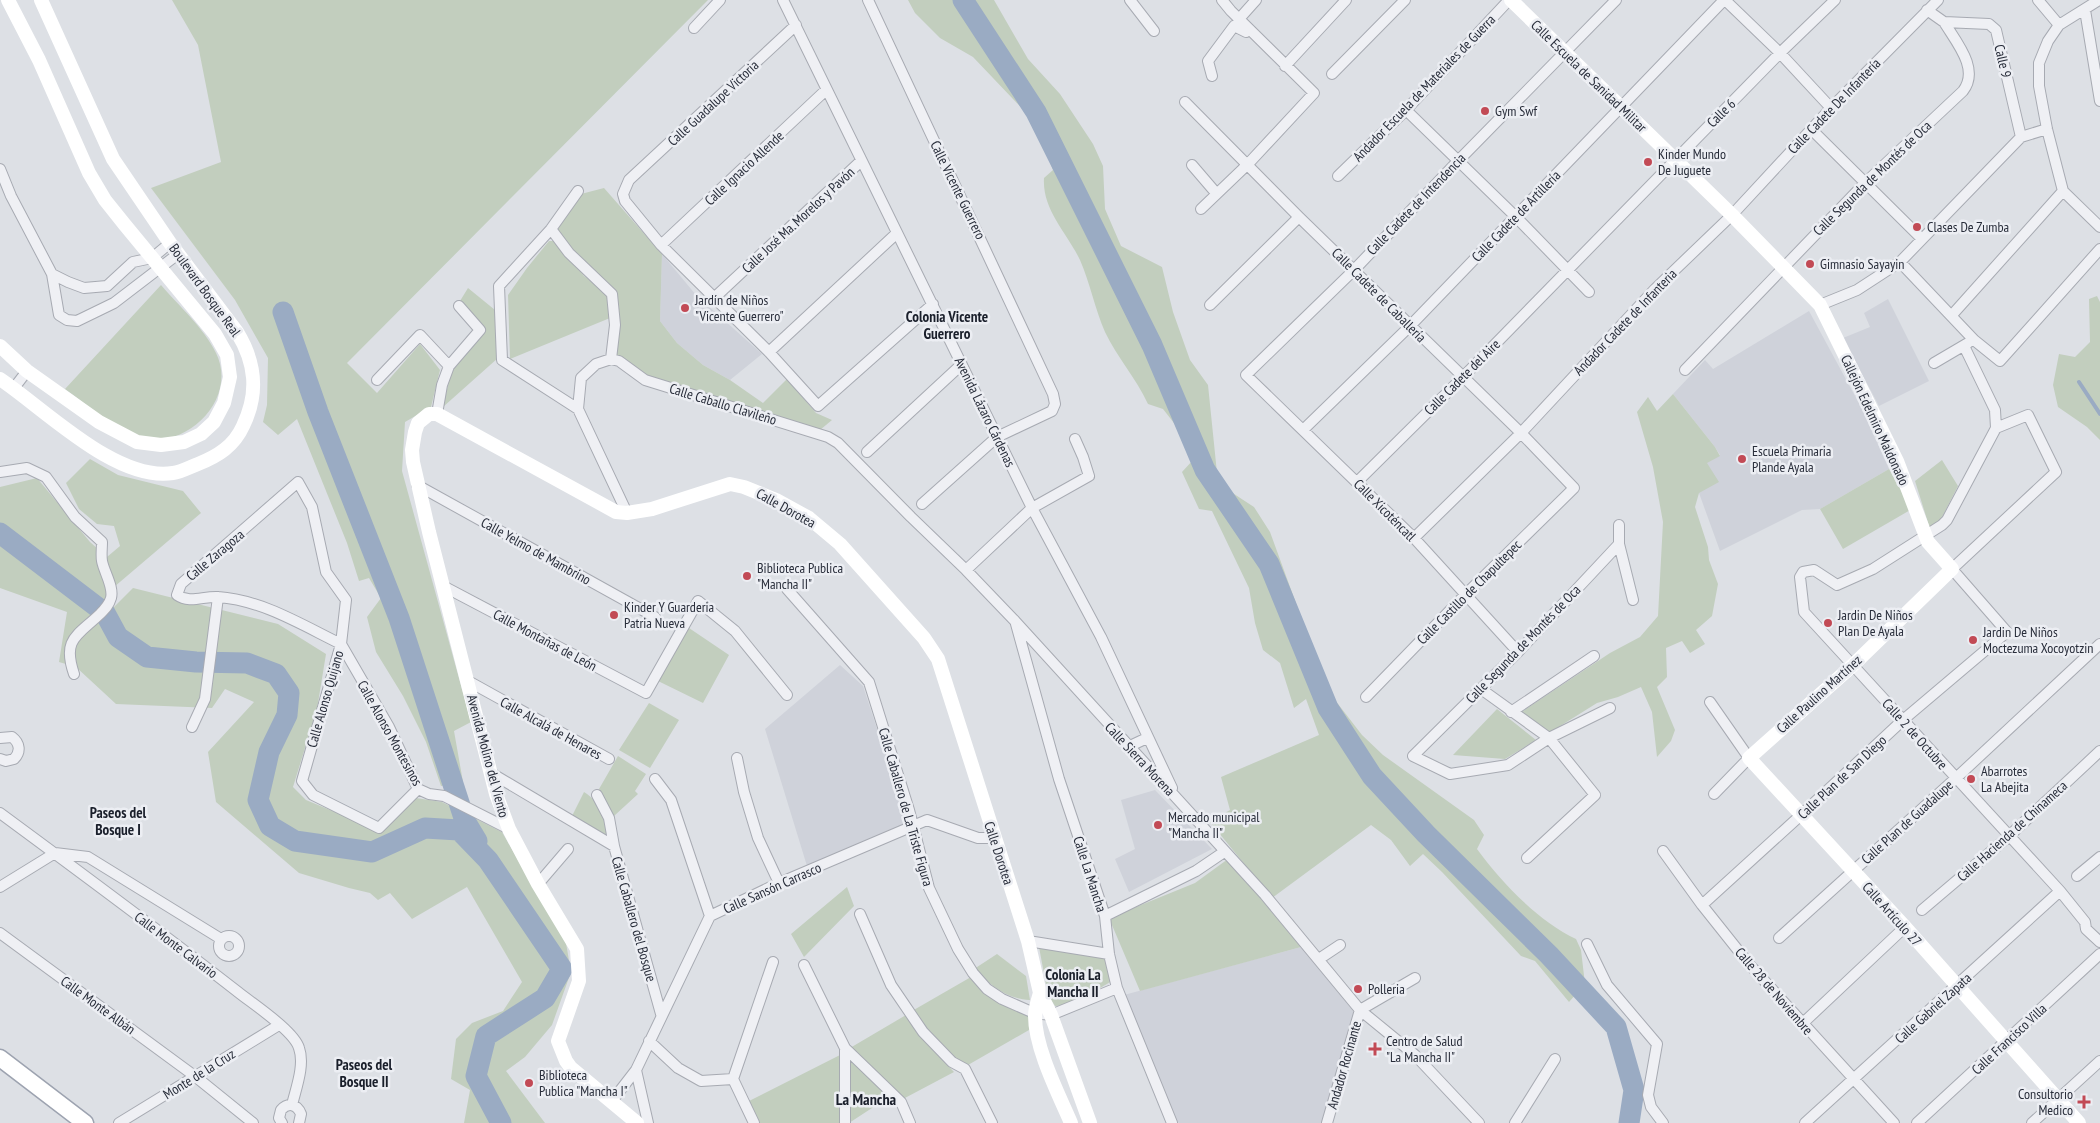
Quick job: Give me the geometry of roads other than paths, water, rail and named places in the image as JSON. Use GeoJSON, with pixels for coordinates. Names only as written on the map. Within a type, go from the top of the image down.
{"type":"FeatureCollection","features":[{"type":"Feature","properties":{"kind":"main road"},"geometry":{"type":"LineString","coordinates":[[0,1058],[85,1123]]}},
{"type":"Feature","properties":{"kind":"street","name":"Boulevard Bosque Real"},"geometry":{"type":"LineString","coordinates":[[0,346],[27,371],[99,422],[137,442],[161,445],[184,442],[201,434],[214,422],[224,403],[230,377],[226,355],[215,334],[105,200],[89,173],[39,60],[8,0]]}},
{"type":"Feature","properties":{"kind":"street","name":"Boulevard Bosque Real"},"geometry":{"type":"LineString","coordinates":[[0,379],[78,438],[111,459],[146,472],[174,473],[203,462],[226,450],[240,432],[251,409],[254,387],[251,361],[237,332],[174,248],[114,159],[41,0]]}},
{"type":"Feature","properties":{"kind":"street"},"geometry":{"type":"LineString","coordinates":[[694,28],[720,0]]}},
{"type":"Feature","properties":{"kind":"street","name":"Avenida Lázaro Cárdenas"},"geometry":{"type":"LineString","coordinates":[[783,0],[997,438],[1101,637],[1175,796]]}},
{"type":"Feature","properties":{"kind":"street","name":"Calle Vicente Guerrero"},"geometry":{"type":"LineString","coordinates":[[868,0],[1054,394],[1052,411],[997,438]]}},
{"type":"Feature","properties":{"kind":"street"},"geometry":{"type":"LineString","coordinates":[[1130,0],[1154,31]]}},
{"type":"Feature","properties":{"kind":"street"},"geometry":{"type":"LineString","coordinates":[[1201,208],[1248,164],[1314,93],[1285,66],[1222,0]]}},
{"type":"Feature","properties":{"kind":"street"},"geometry":{"type":"LineString","coordinates":[[1239,19],[1256,0]]}},
{"type":"Feature","properties":{"kind":"street"},"geometry":{"type":"LineString","coordinates":[[1285,66],[1346,0]]}},
{"type":"Feature","properties":{"kind":"street"},"geometry":{"type":"LineString","coordinates":[[1332,74],[1405,0]]}},
{"type":"Feature","properties":{"kind":"street","name":"Calle Escuela de Sanidad Militar"},"geometry":{"type":"LineString","coordinates":[[1510,0],[1732,215]]}},
{"type":"Feature","properties":{"kind":"street","name":"Andador Escuela de Materiales de Guerra"},"geometry":{"type":"LineString","coordinates":[[1338,176],[1406,110],[1510,0]]}},
{"type":"Feature","properties":{"kind":"street","name":"Calle Cadete de Intendencia"},"geometry":{"type":"LineString","coordinates":[[1246,375],[1354,270],[1563,52],[1616,0]]}},
{"type":"Feature","properties":{"kind":"street"},"geometry":{"type":"LineString","coordinates":[[1724,0],[1780,53],[1830,108]]}},
{"type":"Feature","properties":{"kind":"street","name":"Calle Cadete de Artillería"},"geometry":{"type":"LineString","coordinates":[[1304,429],[1410,326],[1724,0]]}},
{"type":"Feature","properties":{"kind":"street","name":"Calle 6"},"geometry":{"type":"LineString","coordinates":[[1567,272],[1675,159],[1835,0]]}},
{"type":"Feature","properties":{"kind":"street","name":"Calle Cadete De Infantería"},"geometry":{"type":"LineString","coordinates":[[1732,215],[1830,108],[1938,0]]}},
{"type":"Feature","properties":{"kind":"street"},"geometry":{"type":"LineString","coordinates":[[2038,0],[2060,25]]}},
{"type":"Feature","properties":{"kind":"street"},"geometry":{"type":"LineString","coordinates":[[2099,0],[2060,25],[2048,41],[2039,63],[2039,86],[2047,129],[2063,191],[2100,227]]}},
{"type":"Feature","properties":{"kind":"street"},"geometry":{"type":"LineString","coordinates":[[1927,10],[1944,22]]}},
{"type":"Feature","properties":{"kind":"street"},"geometry":{"type":"LineString","coordinates":[[2085,10],[2100,101]]}},
{"type":"Feature","properties":{"kind":"street","name":"Calle Segunda de Montés de Oca"},"geometry":{"type":"LineString","coordinates":[[1783,267],[1865,183],[1963,91],[1969,83],[1969,67],[1963,53],[1944,22]]}},
{"type":"Feature","properties":{"kind":"street","name":"Calle 9"},"geometry":{"type":"LineString","coordinates":[[1944,22],[1989,24],[1996,30],[2021,137]]}},
{"type":"Feature","properties":{"kind":"street","name":"Calle Guadalupe Victoria"},"geometry":{"type":"LineString","coordinates":[[661,245],[625,201],[623,194],[630,180],[796,25]]}},
{"type":"Feature","properties":{"kind":"street"},"geometry":{"type":"LineString","coordinates":[[1212,76],[1208,61],[1234,26],[1246,32],[1249,29]]}},
{"type":"Feature","properties":{"kind":"street","name":"Calle Ignacio Allende"},"geometry":{"type":"LineString","coordinates":[[661,245],[826,90]]}},
{"type":"Feature","properties":{"kind":"street","name":"Calle Cadete de Caballería"},"geometry":{"type":"LineString","coordinates":[[1185,102],[1299,217],[1521,433],[1574,488]]}},
{"type":"Feature","properties":{"kind":"street"},"geometry":{"type":"LineString","coordinates":[[1406,110],[1516,217],[1567,272],[1589,292]]}},
{"type":"Feature","properties":{"kind":"street"},"geometry":{"type":"LineString","coordinates":[[1811,129],[1921,238]]}},
{"type":"Feature","properties":{"kind":"street"},"geometry":{"type":"LineString","coordinates":[[1820,305],[1857,290],[1900,262],[1921,238],[2021,137],[2047,129]]}},
{"type":"Feature","properties":{"kind":"street","name":"Calle José Ma. Morelos y Pavón"},"geometry":{"type":"LineString","coordinates":[[714,299],[861,161]]}},
{"type":"Feature","properties":{"kind":"street"},"geometry":{"type":"LineString","coordinates":[[1192,165],[1216,193]]}},
{"type":"Feature","properties":{"kind":"street"},"geometry":{"type":"LineString","coordinates":[[0,169],[52,274],[60,315],[67,320],[77,321],[114,303],[174,248]]}},
{"type":"Feature","properties":{"kind":"street"},"geometry":{"type":"LineString","coordinates":[[578,191],[551,229],[499,286],[502,360],[578,409]]}},
{"type":"Feature","properties":{"kind":"street"},"geometry":{"type":"LineString","coordinates":[[1952,316],[2063,191]]}},
{"type":"Feature","properties":{"kind":"street","name":"Callejón Edelmiro Maldonado"},"geometry":{"type":"LineString","coordinates":[[1732,215],[1820,305],[1897,460],[1927,535],[1928,542],[2007,632]]}},
{"type":"Feature","properties":{"kind":"street","name":"Andador Cadete de Infanteria"},"geometry":{"type":"LineString","coordinates":[[1414,538],[1521,433],[1655,289],[1732,215]]}},
{"type":"Feature","properties":{"kind":"street"},"geometry":{"type":"LineString","coordinates":[[1210,305],[1299,217]]}},
{"type":"Feature","properties":{"kind":"street"},"geometry":{"type":"LineString","coordinates":[[551,229],[569,253],[612,294],[615,325],[611,359],[596,364],[581,378],[578,409],[627,513]]}},
{"type":"Feature","properties":{"kind":"street"},"geometry":{"type":"LineString","coordinates":[[769,352],[897,233]]}},
{"type":"Feature","properties":{"kind":"street"},"geometry":{"type":"LineString","coordinates":[[661,245],[769,352],[818,406],[933,304]]}},
{"type":"Feature","properties":{"kind":"street"},"geometry":{"type":"LineString","coordinates":[[1900,262],[1974,340],[2000,362],[2100,249]]}},
{"type":"Feature","properties":{"kind":"street"},"geometry":{"type":"LineString","coordinates":[[52,274],[84,288],[107,286],[133,262],[156,263]]}},
{"type":"Feature","properties":{"kind":"street"},"geometry":{"type":"LineString","coordinates":[[1685,370],[1783,267]]}},
{"type":"Feature","properties":{"kind":"street","name":"Calle Cadete del Aire"},"geometry":{"type":"LineString","coordinates":[[1357,482],[1567,272]]}},
{"type":"Feature","properties":{"kind":"street"},"geometry":{"type":"LineString","coordinates":[[107,286],[114,303]]}},
{"type":"Feature","properties":{"kind":"street"},"geometry":{"type":"LineString","coordinates":[[437,414],[442,385],[449,366],[480,330],[459,306]]}},
{"type":"Feature","properties":{"kind":"street"},"geometry":{"type":"LineString","coordinates":[[378,380],[420,335],[449,366]]}},
{"type":"Feature","properties":{"kind":"street"},"geometry":{"type":"LineString","coordinates":[[1934,363],[1974,340]]}},
{"type":"Feature","properties":{"kind":"street"},"geometry":{"type":"LineString","coordinates":[[1927,535],[1947,520],[1996,428],[1995,410],[1964,346]]}},
{"type":"Feature","properties":{"kind":"street","name":"Calle Caballo Clavileño"},"geometry":{"type":"LineString","coordinates":[[611,359],[619,362],[644,380],[828,437],[838,443]]}},
{"type":"Feature","properties":{"kind":"street"},"geometry":{"type":"LineString","coordinates":[[867,452],[962,366]]}},
{"type":"Feature","properties":{"kind":"street"},"geometry":{"type":"LineString","coordinates":[[14,388],[27,371]]}},
{"type":"Feature","properties":{"kind":"street","name":"Calle Xicoténcatl"},"geometry":{"type":"LineString","coordinates":[[1246,375],[1304,429],[1414,538],[1518,652]]}},
{"type":"Feature","properties":{"kind":"street","name":"Avenida Molino del Viento"},"geometry":{"type":"LineString","coordinates":[[437,414],[429,414],[418,423],[413,440],[412,450],[417,485],[490,773],[509,829],[538,884],[578,949],[579,981],[558,1041],[562,1053],[571,1068],[637,1123]]}},
{"type":"Feature","properties":{"kind":"street","name":"Calle Dorotea"},"geometry":{"type":"LineString","coordinates":[[437,414],[616,512],[627,513],[661,506],[730,484],[744,486],[784,504],[809,518],[840,544],[924,638],[938,659],[1028,941],[1040,993],[1051,1015],[1090,1123]]}},
{"type":"Feature","properties":{"kind":"street","name":"Calle Paulino Martínez"},"geometry":{"type":"LineString","coordinates":[[1714,794],[1749,758],[1852,666],[2056,472],[2028,415],[1996,428]]}},
{"type":"Feature","properties":{"kind":"street"},"geometry":{"type":"LineString","coordinates":[[922,504],[997,438]]}},
{"type":"Feature","properties":{"kind":"street"},"geometry":{"type":"LineString","coordinates":[[966,570],[1032,508],[1089,476],[1075,439]]}},
{"type":"Feature","properties":{"kind":"street","name":"Calle Sierra Morena"},"geometry":{"type":"LineString","coordinates":[[838,443],[1015,621],[1128,747],[1175,796],[1319,959],[1360,1010],[1415,1055],[1479,1123]]}},
{"type":"Feature","properties":{"kind":"street"},"geometry":{"type":"LineString","coordinates":[[0,472],[27,468],[46,477],[75,517],[102,542],[102,561],[112,595],[109,605],[79,630],[69,649],[69,660],[74,674]]}},
{"type":"Feature","properties":{"kind":"street","name":"Calle Zaragoza"},"geometry":{"type":"LineString","coordinates":[[298,482],[181,584],[177,595],[188,600],[218,597],[263,606],[341,644]]}},
{"type":"Feature","properties":{"kind":"street","name":"Calle Alonso Quijano"},"geometry":{"type":"LineString","coordinates":[[298,482],[312,507],[326,572],[346,600],[341,644],[302,781],[313,794],[379,828],[418,789]]}},
{"type":"Feature","properties":{"kind":"street","name":"Calle Yelmo de Mambrino"},"geometry":{"type":"LineString","coordinates":[[417,485],[655,617]]}},
{"type":"Feature","properties":{"kind":"street","name":"Calle Castillo de Chapultepec"},"geometry":{"type":"LineString","coordinates":[[1366,697],[1466,594],[1574,488]]}},
{"type":"Feature","properties":{"kind":"street"},"geometry":{"type":"LineString","coordinates":[[1619,525],[1619,544],[1633,600]]}},
{"type":"Feature","properties":{"kind":"street","name":"Calle 2 de Octubre"},"geometry":{"type":"LineString","coordinates":[[1927,535],[1873,569],[1837,585],[1814,570],[1804,572],[1800,577],[1804,612],[2008,837],[2060,891],[2085,922],[2086,928],[2100,942]]}},
{"type":"Feature","properties":{"kind":"street","name":"Calle Segunda de Montés de Oca"},"geometry":{"type":"LineString","coordinates":[[1549,738],[1508,765],[1450,774],[1413,756],[1518,652],[1619,544]]}},
{"type":"Feature","properties":{"kind":"street","name":"Calle Montañas de León"},"geometry":{"type":"LineString","coordinates":[[444,586],[646,693],[698,601],[735,631],[787,695]]}},
{"type":"Feature","properties":{"kind":"street","name":"Calle Caballero de La Triste Figura"},"geometry":{"type":"LineString","coordinates":[[787,588],[869,682],[913,826],[929,888],[958,950],[973,973],[987,989],[1002,999],[1034,1013],[1051,1015]]}},
{"type":"Feature","properties":{"kind":"street"},"geometry":{"type":"LineString","coordinates":[[192,727],[205,699],[218,597]]}},
{"type":"Feature","properties":{"kind":"street","name":"Calle La Mancha"},"geometry":{"type":"LineString","coordinates":[[1015,621],[1059,779],[1105,916],[1109,954],[1117,988],[1172,1123]]}},
{"type":"Feature","properties":{"kind":"street","name":"Calle Plan de San Diego"},"geometry":{"type":"LineString","coordinates":[[1702,905],[1903,720],[2007,632]]}},
{"type":"Feature","properties":{"kind":"street","name":"Calle Alonso Montesinos"},"geometry":{"type":"LineString","coordinates":[[341,644],[389,727],[418,789],[429,794],[444,796],[509,829]]}},
{"type":"Feature","properties":{"kind":"street","name":"Calle Plan de Guadalupe"},"geometry":{"type":"LineString","coordinates":[[1778,938],[1955,779],[2100,644]]}},
{"type":"Feature","properties":{"kind":"street"},"geometry":{"type":"LineString","coordinates":[[1511,712],[1594,656]]}},
{"type":"Feature","properties":{"kind":"street","name":"Calle Alcalá de Henares"},"geometry":{"type":"LineString","coordinates":[[468,682],[609,760]]}},
{"type":"Feature","properties":{"kind":"street"},"geometry":{"type":"LineString","coordinates":[[1481,688],[1511,712],[1549,738],[1595,795],[1527,858]]}},
{"type":"Feature","properties":{"kind":"street","name":"Calle Artículo 27"},"geometry":{"type":"LineString","coordinates":[[1710,702],[1749,758],[1905,927],[1956,987],[2079,1123]]}},
{"type":"Feature","properties":{"kind":"street"},"geometry":{"type":"LineString","coordinates":[[1549,738],[1610,708]]}},
{"type":"Feature","properties":{"kind":"street"},"geometry":{"type":"LineString","coordinates":[[0,738],[12,737],[18,743],[19,748],[14,759],[6,761],[0,759]]}},
{"type":"Feature","properties":{"kind":"street"},"geometry":{"type":"LineString","coordinates":[[1128,747],[1147,738]]}},
{"type":"Feature","properties":{"kind":"street","name":"Calle Hacienda de Chinameca"},"geometry":{"type":"LineString","coordinates":[[1922,910],[2008,837],[2100,751]]}},
{"type":"Feature","properties":{"kind":"street"},"geometry":{"type":"LineString","coordinates":[[737,758],[744,792],[758,838],[778,884]]}},
{"type":"Feature","properties":{"kind":"street","name":"Calle Caballero del Bosque"},"geometry":{"type":"LineString","coordinates":[[490,773],[614,846],[661,1014]]}},
{"type":"Feature","properties":{"kind":"street"},"geometry":{"type":"LineString","coordinates":[[655,779],[671,800],[710,916]]}},
{"type":"Feature","properties":{"kind":"street"},"geometry":{"type":"LineString","coordinates":[[597,795],[609,818],[614,846]]}},
{"type":"Feature","properties":{"kind":"street","name":"Calle Monte Calvario"},"geometry":{"type":"LineString","coordinates":[[0,813],[279,1025],[296,1042],[300,1049],[301,1063],[292,1105],[288,1105],[281,1110],[279,1118],[282,1123]]}},
{"type":"Feature","properties":{"kind":"street","name":"Calle Sansón Carrasco"},"geometry":{"type":"LineString","coordinates":[[612,1101],[636,1070],[661,1014],[710,916],[778,884],[927,820],[978,838],[994,838]]}},
{"type":"Feature","properties":{"kind":"street"},"geometry":{"type":"LineString","coordinates":[[538,884],[568,849]]}},
{"type":"Feature","properties":{"kind":"street","name":"Calle 28 de Noviembre"},"geometry":{"type":"LineString","coordinates":[[1663,851],[1702,905],[1749,964],[1894,1123]]}},
{"type":"Feature","properties":{"kind":"street"},"geometry":{"type":"LineString","coordinates":[[1105,916],[1196,871],[1224,852]]}},
{"type":"Feature","properties":{"kind":"street"},"geometry":{"type":"LineString","coordinates":[[0,887],[55,853],[88,857],[220,939]]}},
{"type":"Feature","properties":{"kind":"street"},"geometry":{"type":"LineString","coordinates":[[2078,876],[2100,857]]}},
{"type":"Feature","properties":{"kind":"street","name":"Calle Gabriel Zapata"},"geometry":{"type":"LineString","coordinates":[[1805,1123],[2060,891]]}},
{"type":"Feature","properties":{"kind":"street"},"geometry":{"type":"LineString","coordinates":[[1884,905],[1893,906],[1909,922],[1924,940],[1926,952]]}},
{"type":"Feature","properties":{"kind":"street"},"geometry":{"type":"LineString","coordinates":[[860,914],[891,985],[923,1032],[952,1062],[965,1069],[992,1123]]}},
{"type":"Feature","properties":{"kind":"street","name":"Calle 2 de Octubre"},"geometry":{"type":"LineString","coordinates":[[2085,922],[2090,923],[2100,935]]}},
{"type":"Feature","properties":{"kind":"street"},"geometry":{"type":"LineString","coordinates":[[1802,1024],[1905,927]]}},
{"type":"Feature","properties":{"kind":"street","name":"Calle Monte Albán"},"geometry":{"type":"LineString","coordinates":[[0,933],[196,1077],[253,1123]]}},
{"type":"Feature","properties":{"kind":"street"},"geometry":{"type":"LineString","coordinates":[[1028,941],[1109,954]]}},
{"type":"Feature","properties":{"kind":"street"},"geometry":{"type":"LineString","coordinates":[[1587,944],[1607,985],[1657,1044],[1648,1095],[1651,1107],[1663,1123]]}},
{"type":"Feature","properties":{"kind":"street"},"geometry":{"type":"LineString","coordinates":[[1319,959],[1340,945]]}},
{"type":"Feature","properties":{"kind":"street","name":"Calle Francisco Villa"},"geometry":{"type":"LineString","coordinates":[[1917,1123],[2100,954]]}},
{"type":"Feature","properties":{"kind":"street"},"geometry":{"type":"LineString","coordinates":[[754,1123],[733,1079],[772,962]]}},
{"type":"Feature","properties":{"kind":"street"},"geometry":{"type":"LineString","coordinates":[[804,965],[845,1048],[901,1102],[910,1123]]}},
{"type":"Feature","properties":{"kind":"street","name":"Andador Rocinante"},"geometry":{"type":"LineString","coordinates":[[1327,1123],[1360,1010],[1415,978]]}},
{"type":"Feature","properties":{"kind":"street"},"geometry":{"type":"LineString","coordinates":[[1051,1015],[1117,988]]}},
{"type":"Feature","properties":{"kind":"street","name":"Calle Dorotea"},"geometry":{"type":"LineString","coordinates":[[1034,1013],[1040,993]]}},
{"type":"Feature","properties":{"kind":"street"},"geometry":{"type":"LineString","coordinates":[[1034,1013],[1036,1029],[1044,1058],[1071,1123]]}},
{"type":"Feature","properties":{"kind":"street","name":"Monte de la Cruz"},"geometry":{"type":"LineString","coordinates":[[119,1123],[279,1025]]}},
{"type":"Feature","properties":{"kind":"street"},"geometry":{"type":"LineString","coordinates":[[649,1041],[678,1068],[701,1080],[733,1079]]}},
{"type":"Feature","properties":{"kind":"street"},"geometry":{"type":"LineString","coordinates":[[845,1048],[845,1123]]}},
{"type":"Feature","properties":{"kind":"street"},"geometry":{"type":"LineString","coordinates":[[1515,1123],[1555,1059]]}},
{"type":"Feature","properties":{"kind":"street"},"geometry":{"type":"LineString","coordinates":[[2032,1123],[2100,1061]]}},
{"type":"Feature","properties":{"kind":"street"},"geometry":{"type":"LineString","coordinates":[[636,1070],[648,1123]]}},
{"type":"Feature","properties":{"kind":"street"},"geometry":{"type":"LineString","coordinates":[[292,1105],[296,1106],[301,1114],[299,1123]]}},
{"type":"Feature","properties":{"kind":"waterway"},"geometry":{"type":"LineString","coordinates":[[963,0],[1036,112],[1152,345],[1205,470],[1269,564],[1328,708],[1372,776],[1426,834],[1549,955],[1616,1027],[1634,1090],[1629,1123]]}},
{"type":"Feature","properties":{"kind":"waterway"},"geometry":{"type":"LineString","coordinates":[[283,312],[318,412],[399,618],[465,821],[477,841]]}},
{"type":"Feature","properties":{"kind":"waterway"},"geometry":{"type":"LineString","coordinates":[[2079,382],[2100,414]]}},
{"type":"Feature","properties":{"kind":"waterway"},"geometry":{"type":"LineString","coordinates":[[0,533],[105,613],[118,637],[147,657],[196,662],[247,663],[276,674],[289,693],[287,715],[269,752],[258,800],[270,826],[295,841],[372,852],[425,828],[459,830],[488,860],[562,969],[545,998],[486,1036],[476,1076],[501,1123]]}},
{"type":"Feature","properties":{"kind":"place","name":"Gym Swf"},"geometry":{"type":"Point","coordinates":[1485,111]}},
{"type":"Feature","properties":{"kind":"place","name":"Kinder Mundo De Juguete"},"geometry":{"type":"Point","coordinates":[1648,162]}},
{"type":"Feature","properties":{"kind":"place","name":"Clases De Zumba"},"geometry":{"type":"Point","coordinates":[1917,227]}},
{"type":"Feature","properties":{"kind":"place","name":"Gimnasio Sayayin"},"geometry":{"type":"Point","coordinates":[1810,264]}},
{"type":"Feature","properties":{"kind":"place","name":"Jardín de Niños \"Vicente Guerrero\""},"geometry":{"type":"Point","coordinates":[685,308]}},
{"type":"Feature","properties":{"kind":"place","name":"Escuela Primaria Plande Ayala"},"geometry":{"type":"Point","coordinates":[1742,459]}},
{"type":"Feature","properties":{"kind":"place","name":"Biblioteca Publica \"Mancha II\""},"geometry":{"type":"Point","coordinates":[747,576]}},
{"type":"Feature","properties":{"kind":"place","name":"Kinder Y Guarderia Patria Nueva"},"geometry":{"type":"Point","coordinates":[614,615]}},
{"type":"Feature","properties":{"kind":"place","name":"Jardin De Niños Plan De Ayala"},"geometry":{"type":"Point","coordinates":[1828,623]}},
{"type":"Feature","properties":{"kind":"place","name":"Jardin De Niños Moctezuma Xocoyotzin"},"geometry":{"type":"Point","coordinates":[1973,640]}},
{"type":"Feature","properties":{"kind":"place","name":"Abarrotes La Abejita"},"geometry":{"type":"Point","coordinates":[1971,779]}},
{"type":"Feature","properties":{"kind":"place","name":"Mercado municipal \"Mancha II\""},"geometry":{"type":"Point","coordinates":[1158,825]}},
{"type":"Feature","properties":{"kind":"place","name":"Polleria"},"geometry":{"type":"Point","coordinates":[1358,989]}},
{"type":"Feature","properties":{"kind":"place","name":"Centro de Salud \"La Mancha II\""},"geometry":{"type":"Point","coordinates":[1375,1049]}},
{"type":"Feature","properties":{"kind":"place","name":"Biblioteca Publica \"Mancha I\""},"geometry":{"type":"Point","coordinates":[529,1083]}},
{"type":"Feature","properties":{"kind":"place","name":"Consultorio Medico"},"geometry":{"type":"Point","coordinates":[2084,1102]}},
{"type":"Feature","properties":{"kind":"district","name":"Colonia Vicente Guerrero"},"geometry":{"type":"Point","coordinates":[947,326]}},
{"type":"Feature","properties":{"kind":"district","name":"Paseos del Bosque I"},"geometry":{"type":"Point","coordinates":[118,822]}},
{"type":"Feature","properties":{"kind":"district","name":"Colonia La Mancha II"},"geometry":{"type":"Point","coordinates":[1073,984]}},
{"type":"Feature","properties":{"kind":"district","name":"Paseos del Bosque II"},"geometry":{"type":"Point","coordinates":[364,1074]}},
{"type":"Feature","properties":{"kind":"district","name":"La Mancha"},"geometry":{"type":"Point","coordinates":[866,1099]}}]}
